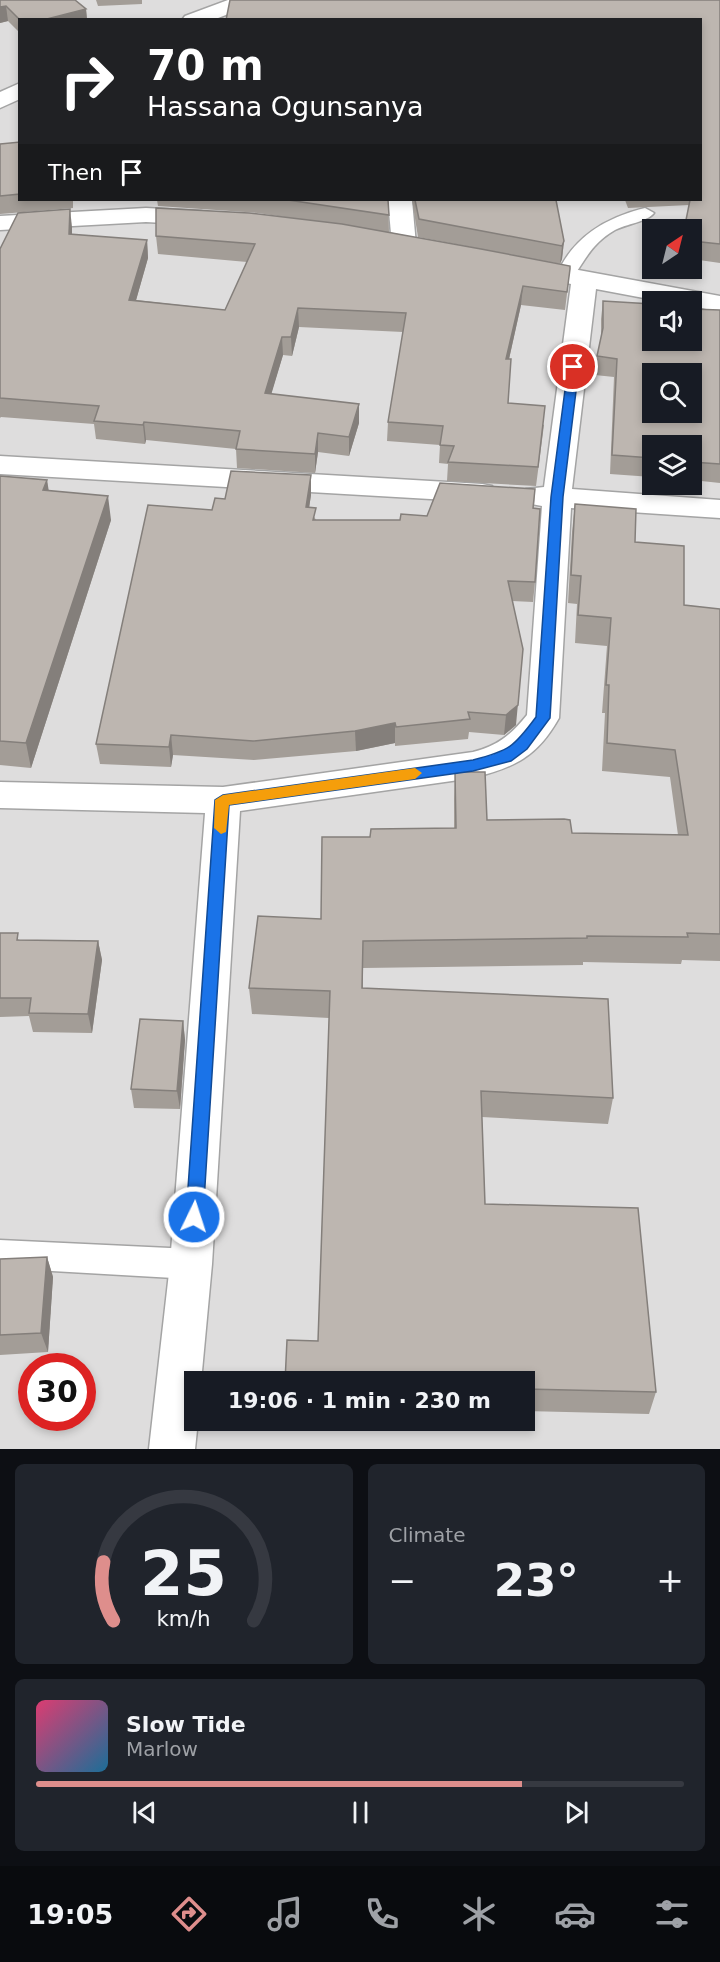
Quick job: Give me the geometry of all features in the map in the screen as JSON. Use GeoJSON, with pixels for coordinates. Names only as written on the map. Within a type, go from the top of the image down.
{"type":"FeatureCollection","features":[{"type":"Feature","properties":{"kind":"street"},"geometry":{"type":"LineString","coordinates":[[198,18],[248,0]]}},
{"type":"Feature","properties":{"kind":"street"},"geometry":{"type":"LineString","coordinates":[[0,101],[18,90]]}},
{"type":"Feature","properties":{"kind":"street"},"geometry":{"type":"LineString","coordinates":[[400,201],[404,245]]}},
{"type":"Feature","properties":{"kind":"street"},"geometry":{"type":"LineString","coordinates":[[0,223],[145,207],[224,219]]}},
{"type":"Feature","properties":{"kind":"street"},"geometry":{"type":"LineString","coordinates":[[0,795],[223,800],[473,765],[506,757],[522,746],[543,718],[557,497],[563,276],[720,304]]}},
{"type":"Feature","properties":{"kind":"street"},"geometry":{"type":"LineString","coordinates":[[0,465],[557,497],[720,509]]}},
{"type":"Feature","properties":{"kind":"street"},"geometry":{"type":"LineString","coordinates":[[172,1449],[191,1264],[223,800]]}},
{"type":"Feature","properties":{"kind":"lane"},"geometry":{"type":"LineString","coordinates":[[563,276],[570,262],[590,240],[630,216],[645,213]]}},
{"type":"Feature","properties":{"kind":"lane"},"geometry":{"type":"LineString","coordinates":[[0,1254],[191,1264]]}},
{"type":"Feature","properties":{"kind":"shaded area"},"geometry":{"type":"Polygon","coordinates":[[[0,0],[720,0],[720,1449],[0,1449],[0,0]]]}},
{"type":"Feature","properties":{"kind":"building"},"geometry":{"type":"Polygon","coordinates":[[[0,0],[75,0],[86,9],[51,18],[18,18],[6,6],[0,7],[0,0]]]}},
{"type":"Feature","properties":{"kind":"building"},"geometry":{"type":"Polygon","coordinates":[[[230,0],[720,0],[720,244],[702,242],[702,219],[686,219],[690,201],[702,201],[702,18],[226,18],[230,0]]]}},
{"type":"Feature","properties":{"kind":"building"},"geometry":{"type":"Polygon","coordinates":[[[18,142],[18,194],[0,196],[0,144],[18,142]]]}},
{"type":"Feature","properties":{"kind":"building"},"geometry":{"type":"Polygon","coordinates":[[[295,201],[388,201],[389,215],[295,201]]]}},
{"type":"Feature","properties":{"kind":"building"},"geometry":{"type":"Polygon","coordinates":[[[415,201],[556,201],[564,241],[562,246],[419,219],[415,201]]]}},
{"type":"Feature","properties":{"kind":"building"},"geometry":{"type":"Polygon","coordinates":[[[156,208],[249,213],[342,224],[570,266],[567,292],[523,286],[506,359],[511,359],[508,403],[545,406],[538,467],[448,462],[454,446],[440,445],[443,426],[388,422],[406,313],[298,308],[291,337],[282,337],[265,393],[359,404],[349,437],[318,433],[315,454],[236,449],[240,431],[144,422],[143,425],[94,421],[99,406],[0,398],[0,249],[18,213],[70,209],[69,234],[147,240],[129,300],[225,310],[255,244],[156,236],[156,208]]]}},
{"type":"Feature","properties":{"kind":"building"},"geometry":{"type":"Polygon","coordinates":[[[603,301],[642,303],[642,351],[702,351],[702,309],[720,310],[720,464],[702,463],[702,435],[642,435],[642,457],[612,455],[617,359],[597,356],[603,328],[603,301]]]}},
{"type":"Feature","properties":{"kind":"building"},"geometry":{"type":"Polygon","coordinates":[[[231,471],[311,475],[306,507],[316,508],[313,520],[400,520],[401,514],[427,516],[440,483],[535,489],[533,508],[540,509],[535,582],[508,581],[523,649],[518,705],[506,715],[468,712],[470,719],[396,727],[395,723],[355,731],[253,741],[171,735],[169,747],[96,744],[148,505],[212,510],[215,498],[225,499],[231,471]]]}},
{"type":"Feature","properties":{"kind":"building"},"geometry":{"type":"Polygon","coordinates":[[[0,476],[47,480],[43,490],[108,496],[26,743],[0,741],[0,476]]]}},
{"type":"Feature","properties":{"kind":"building"},"geometry":{"type":"Polygon","coordinates":[[[575,504],[636,509],[635,542],[684,546],[684,605],[720,609],[720,934],[687,933],[688,937],[587,936],[587,938],[363,941],[362,988],[608,999],[613,1098],[481,1091],[485,1204],[638,1208],[656,1392],[535,1389],[535,1371],[286,1371],[287,1340],[318,1341],[330,991],[249,988],[258,916],[321,919],[322,837],[370,837],[371,829],[456,828],[455,772],[485,772],[487,820],[564,819],[570,820],[572,833],[688,835],[675,750],[607,743],[609,685],[606,685],[611,618],[578,615],[581,576],[571,575],[575,504]]]}},
{"type":"Feature","properties":{"kind":"building"},"geometry":{"type":"Polygon","coordinates":[[[0,933],[18,933],[17,940],[98,941],[88,1014],[29,1013],[31,998],[0,998],[0,933]]]}},
{"type":"Feature","properties":{"kind":"building"},"geometry":{"type":"Polygon","coordinates":[[[140,1019],[183,1021],[177,1091],[131,1089],[140,1019]]]}},
{"type":"Feature","properties":{"kind":"building"},"geometry":{"type":"Polygon","coordinates":[[[47,1257],[41,1333],[0,1335],[0,1259],[47,1257]]]}},
{"type":"Feature","properties":{"kind":"slow traffic"},"geometry":{"type":"LineString","coordinates":[[221,828],[223,800],[415,773]]}},
{"type":"Feature","properties":{"kind":"route"},"geometry":{"type":"LineString","coordinates":[[194,1217],[223,800],[473,765],[506,757],[522,746],[543,718],[557,497],[573,367]]}}]}
